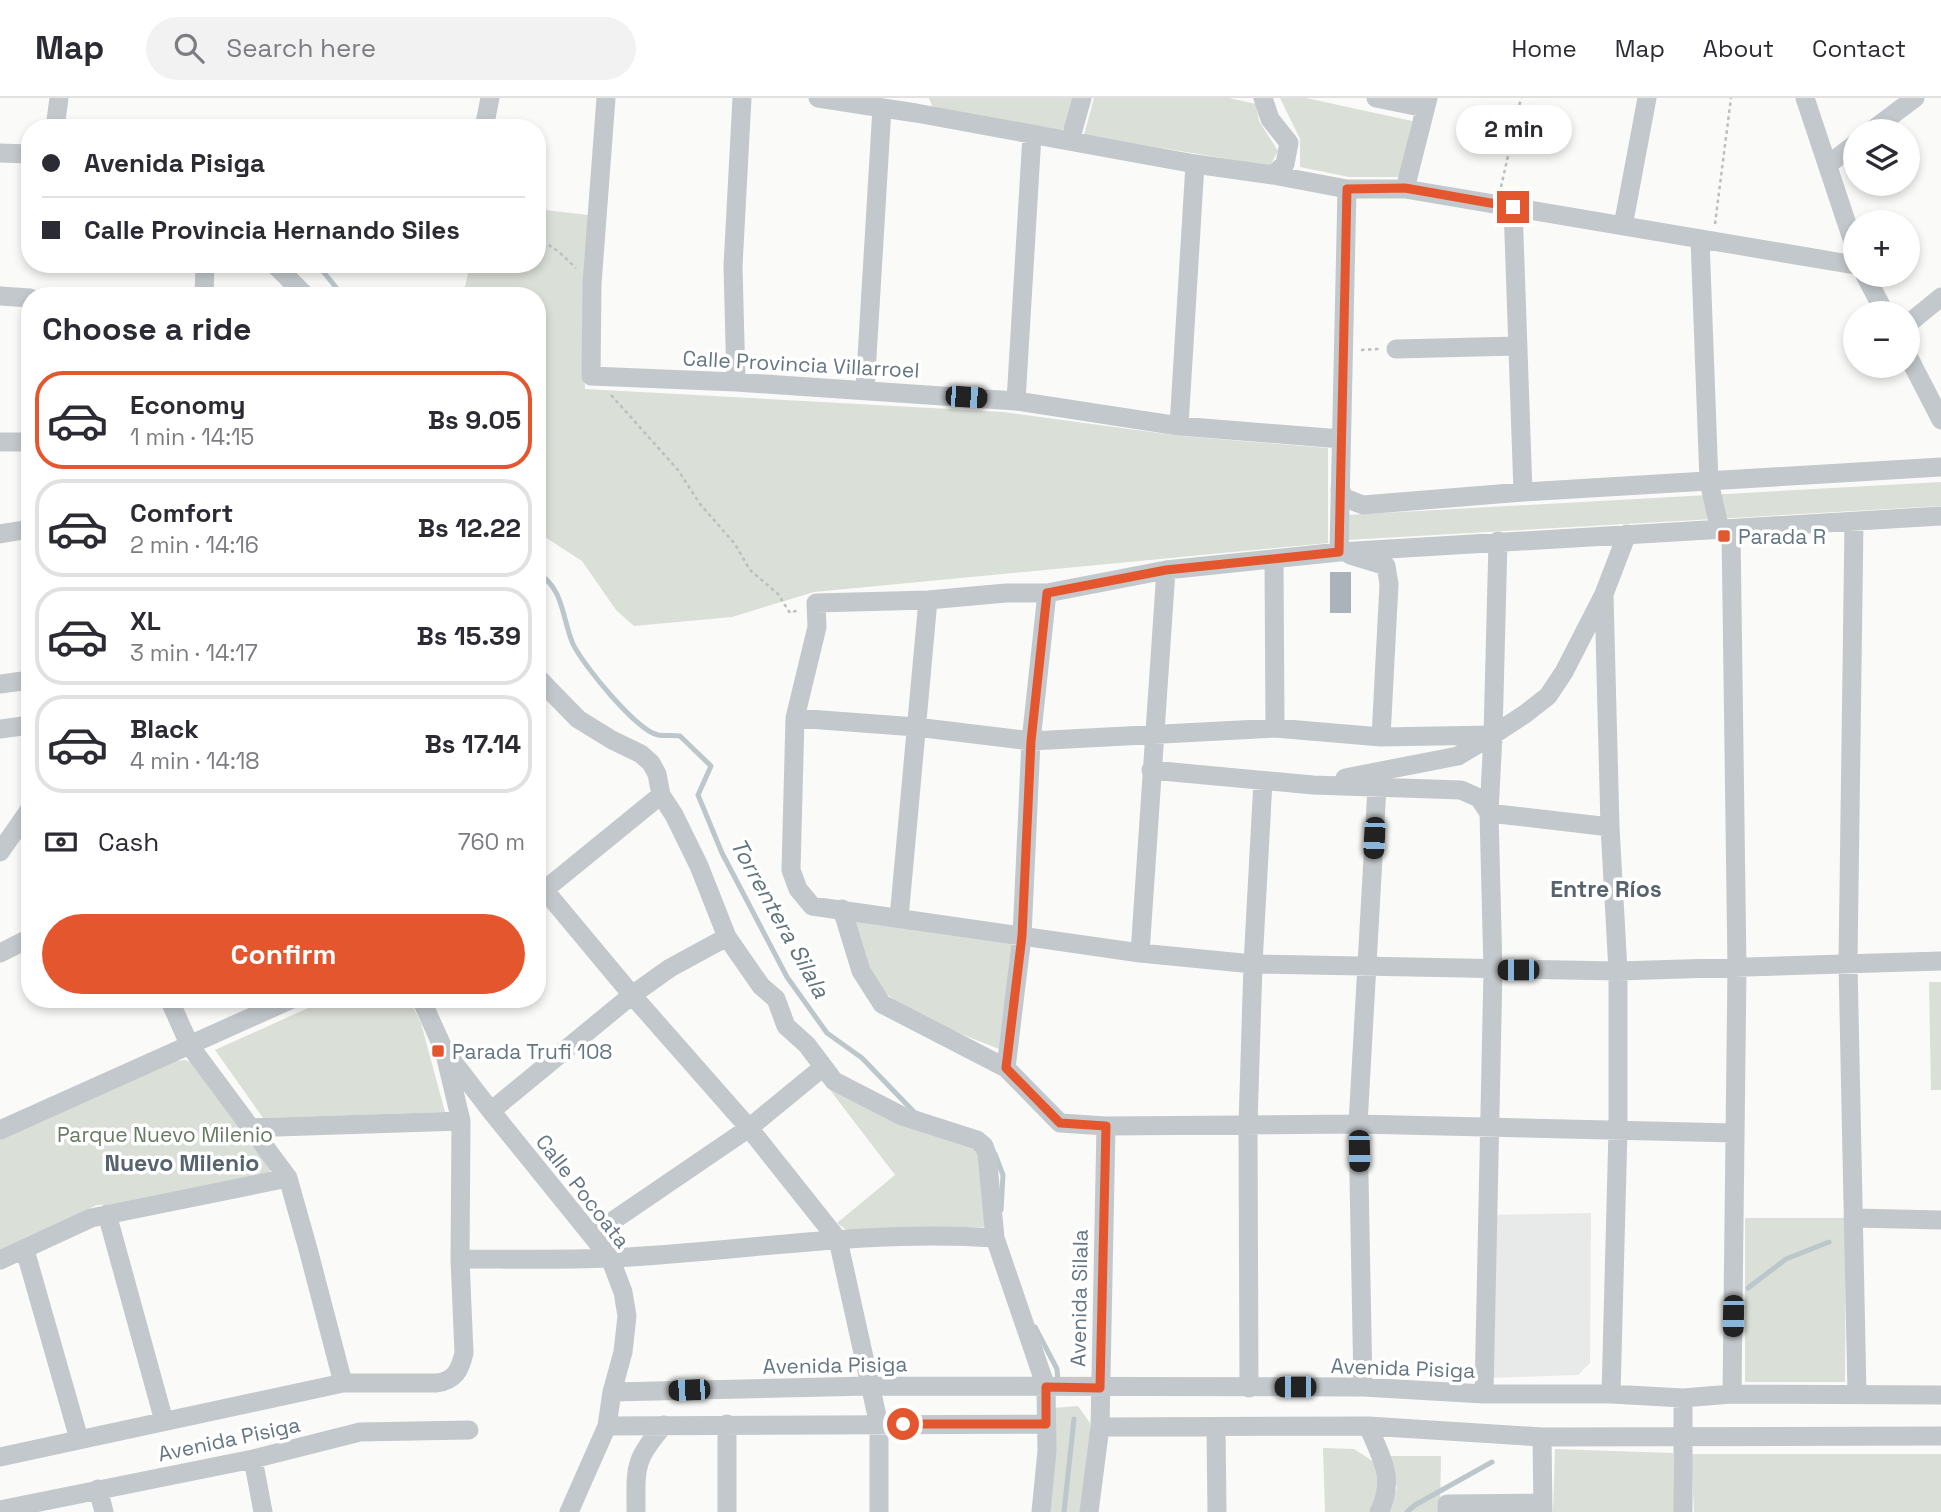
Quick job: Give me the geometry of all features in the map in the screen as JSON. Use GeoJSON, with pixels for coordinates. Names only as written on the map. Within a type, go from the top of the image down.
{"type":"FeatureCollection","features":[{"type":"Feature","properties":{"kind":"street"},"geometry":{"type":"LineString","coordinates":[[56,119],[59,98]]}},
{"type":"Feature","properties":{"kind":"street"},"geometry":{"type":"LineString","coordinates":[[486,119],[489,98]]}},
{"type":"Feature","properties":{"kind":"street"},"geometry":{"type":"LineString","coordinates":[[591,376],[592,284],[606,98]]}},
{"type":"Feature","properties":{"kind":"street"},"geometry":{"type":"LineString","coordinates":[[736,382],[733,266],[742,98]]}},
{"type":"Feature","properties":{"kind":"street"},"geometry":{"type":"LineString","coordinates":[[818,98],[882,108],[918,105],[1032,135],[1195,164],[1347,189],[1405,188],[1843,263]]}},
{"type":"Feature","properties":{"kind":"street"},"geometry":{"type":"LineString","coordinates":[[1070,141],[1082,98]]}},
{"type":"Feature","properties":{"kind":"street"},"geometry":{"type":"LineString","coordinates":[[1263,98],[1270,119],[1289,143],[1284,164],[1273,175]]}},
{"type":"Feature","properties":{"kind":"street"},"geometry":{"type":"LineString","coordinates":[[1376,98],[1426,103],[1405,188]]}},
{"type":"Feature","properties":{"kind":"street"},"geometry":{"type":"LineString","coordinates":[[1623,226],[1647,98]]}},
{"type":"Feature","properties":{"kind":"street"},"geometry":{"type":"LineString","coordinates":[[1805,98],[1843,210]]}},
{"type":"Feature","properties":{"kind":"street"},"geometry":{"type":"LineString","coordinates":[[1887,119],[1914,98]]}},
{"type":"Feature","properties":{"kind":"street"},"geometry":{"type":"LineString","coordinates":[[865,390],[882,108]]}},
{"type":"Feature","properties":{"kind":"street"},"geometry":{"type":"LineString","coordinates":[[1016,401],[1032,135]]}},
{"type":"Feature","properties":{"kind":"street"},"geometry":{"type":"LineString","coordinates":[[0,153],[21,154]]}},
{"type":"Feature","properties":{"kind":"street"},"geometry":{"type":"LineString","coordinates":[[1829,164],[1843,153]]}},
{"type":"Feature","properties":{"kind":"street"},"geometry":{"type":"LineString","coordinates":[[1179,426],[1195,164]]}},
{"type":"Feature","properties":{"kind":"street"},"geometry":{"type":"LineString","coordinates":[[1339,552],[1347,189]]}},
{"type":"Feature","properties":{"kind":"street"},"geometry":{"type":"LineString","coordinates":[[1505,206],[1518,346],[1523,492]]}},
{"type":"Feature","properties":{"kind":"street"},"geometry":{"type":"LineString","coordinates":[[1706,240],[1709,482],[1726,530],[1737,968],[1732,1394]]}},
{"type":"Feature","properties":{"kind":"street"},"geometry":{"type":"LineString","coordinates":[[283,273],[297,287]]}},
{"type":"Feature","properties":{"kind":"street"},"geometry":{"type":"LineString","coordinates":[[0,296],[21,297]]}},
{"type":"Feature","properties":{"kind":"street"},"geometry":{"type":"LineString","coordinates":[[1920,314],[1941,297]]}},
{"type":"Feature","properties":{"kind":"street"},"geometry":{"type":"LineString","coordinates":[[1396,349],[1518,346]]}},
{"type":"Feature","properties":{"kind":"street","name":"Calle Provincia Villarroel"},"geometry":{"type":"LineString","coordinates":[[591,376],[736,382],[1016,401],[1179,426],[1341,439]]}},
{"type":"Feature","properties":{"kind":"street"},"geometry":{"type":"LineString","coordinates":[[1919,378],[1941,420]]}},
{"type":"Feature","properties":{"kind":"street"},"geometry":{"type":"LineString","coordinates":[[0,442],[21,442]]}},
{"type":"Feature","properties":{"kind":"street"},"geometry":{"type":"LineString","coordinates":[[1340,490],[1345,498],[1363,505],[1523,492],[1941,467]]}},
{"type":"Feature","properties":{"kind":"street"},"geometry":{"type":"LineString","coordinates":[[1941,516],[1339,552],[1274,561],[1166,570],[1047,593],[816,603],[817,627],[795,718],[791,870],[798,889],[812,906],[1140,953],[1253,964],[1618,971],[1941,961]]}},
{"type":"Feature","properties":{"kind":"street"},"geometry":{"type":"LineString","coordinates":[[1854,522],[1848,963],[1857,1394]]}},
{"type":"Feature","properties":{"kind":"street"},"geometry":{"type":"LineString","coordinates":[[0,534],[21,530]]}},
{"type":"Feature","properties":{"kind":"street"},"geometry":{"type":"LineString","coordinates":[[1313,785],[1458,756],[1525,714],[1548,695],[1564,672],[1604,594],[1627,534]]}},
{"type":"Feature","properties":{"kind":"street"},"geometry":{"type":"LineString","coordinates":[[1484,1394],[1493,970],[1489,813],[1498,541]]}},
{"type":"Feature","properties":{"kind":"street"},"geometry":{"type":"LineString","coordinates":[[1339,552],[1386,566],[1389,584],[1381,737]]}},
{"type":"Feature","properties":{"kind":"street"},"geometry":{"type":"LineString","coordinates":[[1274,561],[1275,728]]}},
{"type":"Feature","properties":{"kind":"street"},"geometry":{"type":"LineString","coordinates":[[1140,953],[1166,570]]}},
{"type":"Feature","properties":{"kind":"street"},"geometry":{"type":"LineString","coordinates":[[1006,1068],[1022,936],[1031,741],[1047,593]]}},
{"type":"Feature","properties":{"kind":"street"},"geometry":{"type":"LineString","coordinates":[[1604,594],[1610,827],[1618,971],[1618,1130],[1611,1394]]}},
{"type":"Feature","properties":{"kind":"street"},"geometry":{"type":"LineString","coordinates":[[899,918],[928,600]]}},
{"type":"Feature","properties":{"kind":"street"},"geometry":{"type":"LineString","coordinates":[[0,684],[21,681]]}},
{"type":"Feature","properties":{"kind":"street"},"geometry":{"type":"LineString","coordinates":[[546,686],[578,719],[612,740],[642,754],[651,763],[657,774],[660,794],[674,815],[699,866],[727,937],[761,986],[776,999],[786,1026],[807,1045],[822,1068],[749,1128],[592,1235]]}},
{"type":"Feature","properties":{"kind":"street"},"geometry":{"type":"LineString","coordinates":[[795,718],[916,727],[1031,741],[1275,728],[1381,737],[1493,735]]}},
{"type":"Feature","properties":{"kind":"street"},"geometry":{"type":"LineString","coordinates":[[0,729],[21,726]]}},
{"type":"Feature","properties":{"kind":"street"},"geometry":{"type":"LineString","coordinates":[[1151,770],[1313,785],[1461,790],[1479,798],[1489,813],[1610,827]]}},
{"type":"Feature","properties":{"kind":"street"},"geometry":{"type":"LineString","coordinates":[[1249,1388],[1248,1125],[1263,781]]}},
{"type":"Feature","properties":{"kind":"street"},"geometry":{"type":"LineString","coordinates":[[1363,1387],[1358,1124],[1377,787]]}},
{"type":"Feature","properties":{"kind":"street"},"geometry":{"type":"LineString","coordinates":[[546,884],[660,794]]}},
{"type":"Feature","properties":{"kind":"street"},"geometry":{"type":"LineString","coordinates":[[0,852],[21,822]]}},
{"type":"Feature","properties":{"kind":"street"},"geometry":{"type":"LineString","coordinates":[[546,896],[749,1128],[838,1240],[879,1425],[879,1512]]}},
{"type":"Feature","properties":{"kind":"street"},"geometry":{"type":"LineString","coordinates":[[842,909],[861,971],[882,1004],[1006,1068],[1060,1123],[1106,1126],[1358,1124],[1734,1133]]}},
{"type":"Feature","properties":{"kind":"street"},"geometry":{"type":"LineString","coordinates":[[491,1111],[632,995],[670,968],[727,937]]}},
{"type":"Feature","properties":{"kind":"street"},"geometry":{"type":"LineString","coordinates":[[0,953],[21,942]]}},
{"type":"Feature","properties":{"kind":"street"},"geometry":{"type":"LineString","coordinates":[[173,1008],[190,1046],[288,1178],[343,1383]]}},
{"type":"Feature","properties":{"kind":"street"},"geometry":{"type":"LineString","coordinates":[[0,1130],[272,1008]]}},
{"type":"Feature","properties":{"kind":"street","name":"Calle Pocoata"},"geometry":{"type":"LineString","coordinates":[[425,1008],[444,1050],[610,1258],[623,1292],[627,1316],[623,1352],[612,1392],[607,1426],[569,1512]]}},
{"type":"Feature","properties":{"kind":"street","name":"Avenida Pisiga"},"geometry":{"type":"LineString","coordinates":[[0,1457],[343,1383],[436,1383],[446,1382],[455,1376],[461,1367],[464,1353],[460,1259],[461,1121],[444,1050]]}},
{"type":"Feature","properties":{"kind":"street","name":"Avenida Silala"},"geometry":{"type":"LineString","coordinates":[[822,1068],[834,1081],[902,1116],[977,1140],[984,1146],[995,1238],[1046,1387],[1047,1451],[1041,1512]]}},
{"type":"Feature","properties":{"kind":"street"},"geometry":{"type":"LineString","coordinates":[[250,1128],[461,1121]]}},
{"type":"Feature","properties":{"kind":"street","name":"Avenida Silala"},"geometry":{"type":"LineString","coordinates":[[1089,1512],[1100,1427],[1106,1126]]}},
{"type":"Feature","properties":{"kind":"street"},"geometry":{"type":"LineString","coordinates":[[0,1260],[91,1218],[288,1178]]}},
{"type":"Feature","properties":{"kind":"street"},"geometry":{"type":"LineString","coordinates":[[107,1214],[164,1421]]}},
{"type":"Feature","properties":{"kind":"street"},"geometry":{"type":"LineString","coordinates":[[1853,1218],[1941,1220]]}},
{"type":"Feature","properties":{"kind":"street"},"geometry":{"type":"LineString","coordinates":[[460,1259],[610,1258],[838,1240],[958,1236],[995,1238]]}},
{"type":"Feature","properties":{"kind":"street"},"geometry":{"type":"LineString","coordinates":[[25,1250],[79,1439]]}},
{"type":"Feature","properties":{"kind":"street","name":"Avenida Pisiga"},"geometry":{"type":"LineString","coordinates":[[612,1392],[869,1386],[1363,1387],[1484,1394],[1611,1394],[1683,1398],[1732,1394],[1941,1395]]}},
{"type":"Feature","properties":{"kind":"street"},"geometry":{"type":"LineString","coordinates":[[1683,1398],[1683,1512]]}},
{"type":"Feature","properties":{"kind":"street"},"geometry":{"type":"LineString","coordinates":[[727,1424],[727,1512]]}},
{"type":"Feature","properties":{"kind":"street"},"geometry":{"type":"LineString","coordinates":[[607,1426],[1046,1424]]}},
{"type":"Feature","properties":{"kind":"street"},"geometry":{"type":"LineString","coordinates":[[636,1512],[635,1470],[644,1448],[664,1426]]}},
{"type":"Feature","properties":{"kind":"street"},"geometry":{"type":"LineString","coordinates":[[1100,1427],[1368,1426],[1542,1437],[1941,1436]]}},
{"type":"Feature","properties":{"kind":"street"},"geometry":{"type":"LineString","coordinates":[[1368,1426],[1387,1473],[1387,1493],[1379,1512]]}},
{"type":"Feature","properties":{"kind":"street"},"geometry":{"type":"LineString","coordinates":[[1216,1427],[1217,1512]]}},
{"type":"Feature","properties":{"kind":"street","name":"Avenida Pisiga"},"geometry":{"type":"LineString","coordinates":[[0,1510],[253,1460],[360,1432],[469,1430]]}},
{"type":"Feature","properties":{"kind":"street"},"geometry":{"type":"LineString","coordinates":[[1447,1512],[1447,1504],[1543,1507],[1542,1437]]}},
{"type":"Feature","properties":{"kind":"street"},"geometry":{"type":"LineString","coordinates":[[253,1460],[262,1512]]}},
{"type":"Feature","properties":{"kind":"street"},"geometry":{"type":"LineString","coordinates":[[98,1489],[104,1512]]}},
{"type":"Feature","properties":{"kind":"path"},"geometry":{"type":"LineString","coordinates":[[1505,206],[1521,98]]}},
{"type":"Feature","properties":{"kind":"path"},"geometry":{"type":"LineString","coordinates":[[1706,240],[1731,98]]}},
{"type":"Feature","properties":{"kind":"path"},"geometry":{"type":"LineString","coordinates":[[546,243],[592,284]]}},
{"type":"Feature","properties":{"kind":"path"},"geometry":{"type":"LineString","coordinates":[[1343,350],[1396,349]]}},
{"type":"Feature","properties":{"kind":"path"},"geometry":{"type":"LineString","coordinates":[[591,376],[617,400],[678,470],[700,504],[735,544],[750,570],[778,594],[790,613],[816,603]]}},
{"type":"Feature","properties":{"kind":"shaded area"},"geometry":{"type":"Polygon","coordinates":[[[1591,1213],[1590,1363],[1578,1375],[1488,1378],[1487,1215],[1591,1213]]]}},
{"type":"Feature","properties":{"kind":"green space"},"geometry":{"type":"Polygon","coordinates":[[[929,98],[1073,98],[1065,128],[1061,130],[933,108],[929,98]]]}},
{"type":"Feature","properties":{"kind":"green space"},"geometry":{"type":"Polygon","coordinates":[[[1094,98],[1229,98],[1256,104],[1259,121],[1278,151],[1270,166],[1084,135],[1094,98]]]}},
{"type":"Feature","properties":{"kind":"green space"},"geometry":{"type":"Polygon","coordinates":[[[1280,98],[1306,98],[1412,121],[1400,177],[1349,177],[1300,167],[1300,139],[1280,98]]]}},
{"type":"Feature","properties":{"kind":"green space"},"geometry":{"type":"Polygon","coordinates":[[[546,210],[588,215],[582,326],[585,389],[1003,412],[1181,436],[1328,448],[1328,543],[814,592],[732,617],[634,626],[616,610],[582,561],[546,538],[546,287],[465,287],[468,273],[546,273],[546,210]]]}},
{"type":"Feature","properties":{"kind":"green space"},"geometry":{"type":"Polygon","coordinates":[[[1941,482],[1941,506],[1347,540],[1346,515],[1941,482]]]}},
{"type":"Feature","properties":{"kind":"green space"},"geometry":{"type":"Polygon","coordinates":[[[859,917],[1013,942],[999,1049],[926,1019],[891,997],[877,984],[862,953],[854,923],[859,917]]]}},
{"type":"Feature","properties":{"kind":"green space"},"geometry":{"type":"Polygon","coordinates":[[[1929,982],[1941,982],[1941,1090],[1931,1090],[1929,982]]]}},
{"type":"Feature","properties":{"kind":"green space"},"geometry":{"type":"Polygon","coordinates":[[[308,1008],[414,1008],[421,1023],[445,1112],[263,1118],[215,1050],[308,1008]]]}},
{"type":"Feature","properties":{"kind":"green space","name":"Parque Nuevo Milenio"},"geometry":{"type":"Polygon","coordinates":[[[175,1061],[193,1063],[271,1168],[269,1175],[146,1203],[97,1205],[0,1250],[0,1138],[175,1061]]]}},
{"type":"Feature","properties":{"kind":"green space"},"geometry":{"type":"Polygon","coordinates":[[[830,1090],[970,1145],[980,1155],[988,1227],[849,1232],[837,1223],[895,1175],[830,1090]]]}},
{"type":"Feature","properties":{"kind":"green space"},"geometry":{"type":"Polygon","coordinates":[[[1745,1218],[1846,1218],[1845,1382],[1745,1382],[1745,1218]]]}},
{"type":"Feature","properties":{"kind":"green space"},"geometry":{"type":"Polygon","coordinates":[[[1078,1406],[1090,1423],[1092,1436],[1082,1512],[1050,1512],[1053,1408],[1078,1406]]]}},
{"type":"Feature","properties":{"kind":"green space"},"geometry":{"type":"Polygon","coordinates":[[[1323,1448],[1354,1449],[1374,1462],[1377,1488],[1369,1512],[1325,1512],[1323,1448]]]}},
{"type":"Feature","properties":{"kind":"green space"},"geometry":{"type":"Polygon","coordinates":[[[1555,1449],[1673,1453],[1674,1512],[1553,1512],[1555,1449]]]}},
{"type":"Feature","properties":{"kind":"green space"},"geometry":{"type":"Polygon","coordinates":[[[1691,1454],[1941,1454],[1941,1512],[1694,1512],[1691,1454]]]}},
{"type":"Feature","properties":{"kind":"green space"},"geometry":{"type":"Polygon","coordinates":[[[1389,1456],[1441,1456],[1440,1512],[1388,1512],[1397,1488],[1389,1456]]]}},
{"type":"Feature","properties":{"kind":"building"},"geometry":{"type":"Polygon","coordinates":[[[1330,572],[1351,572],[1351,613],[1330,613],[1330,572]]]}},
{"type":"Feature","properties":{"kind":"waterway","name":"Torrentera Silala"},"geometry":{"type":"LineString","coordinates":[[324,273],[336,287]]}},
{"type":"Feature","properties":{"kind":"waterway","name":"Torrentera Silala"},"geometry":{"type":"LineString","coordinates":[[546,579],[561,604],[573,644],[611,696],[648,731],[658,735],[680,736],[711,766],[698,795],[722,853],[787,977],[827,1033],[862,1058],[915,1113]]}},
{"type":"Feature","properties":{"kind":"waterway","name":"Torrentera Silala"},"geometry":{"type":"LineString","coordinates":[[995,1154],[1003,1175],[1001,1210]]}},
{"type":"Feature","properties":{"kind":"waterway"},"geometry":{"type":"LineString","coordinates":[[1748,1288],[1786,1259],[1829,1242]]}},
{"type":"Feature","properties":{"kind":"waterway","name":"Torrentera Silala"},"geometry":{"type":"LineString","coordinates":[[1035,1327],[1057,1369],[1058,1381]]}},
{"type":"Feature","properties":{"kind":"waterway","name":"Torrentera Silala"},"geometry":{"type":"LineString","coordinates":[[1064,1512],[1074,1419]]}},
{"type":"Feature","properties":{"kind":"waterway"},"geometry":{"type":"LineString","coordinates":[[1407,1512],[1492,1462]]}},
{"type":"Feature","properties":{"kind":"place","name":"Parada R"},"geometry":{"type":"Point","coordinates":[1724,536]}},
{"type":"Feature","properties":{"kind":"place","name":"Parada Trufi 108"},"geometry":{"type":"Point","coordinates":[438,1051]}},
{"type":"Feature","properties":{"kind":"district","name":"Entre Ríos"},"geometry":{"type":"Point","coordinates":[1606,889]}},
{"type":"Feature","properties":{"kind":"district","name":"Nuevo Milenio"},"geometry":{"type":"Point","coordinates":[182,1163]}},
{"type":"Feature","properties":{"kind":"route"},"geometry":{"type":"LineString","coordinates":[[903,1424],[1046,1424],[1046,1387],[1100,1388],[1106,1126],[1060,1123],[1006,1068],[1022,936],[1031,741],[1047,593],[1166,570],[1274,561],[1339,552],[1347,189],[1405,188],[1513,207]]}}]}
